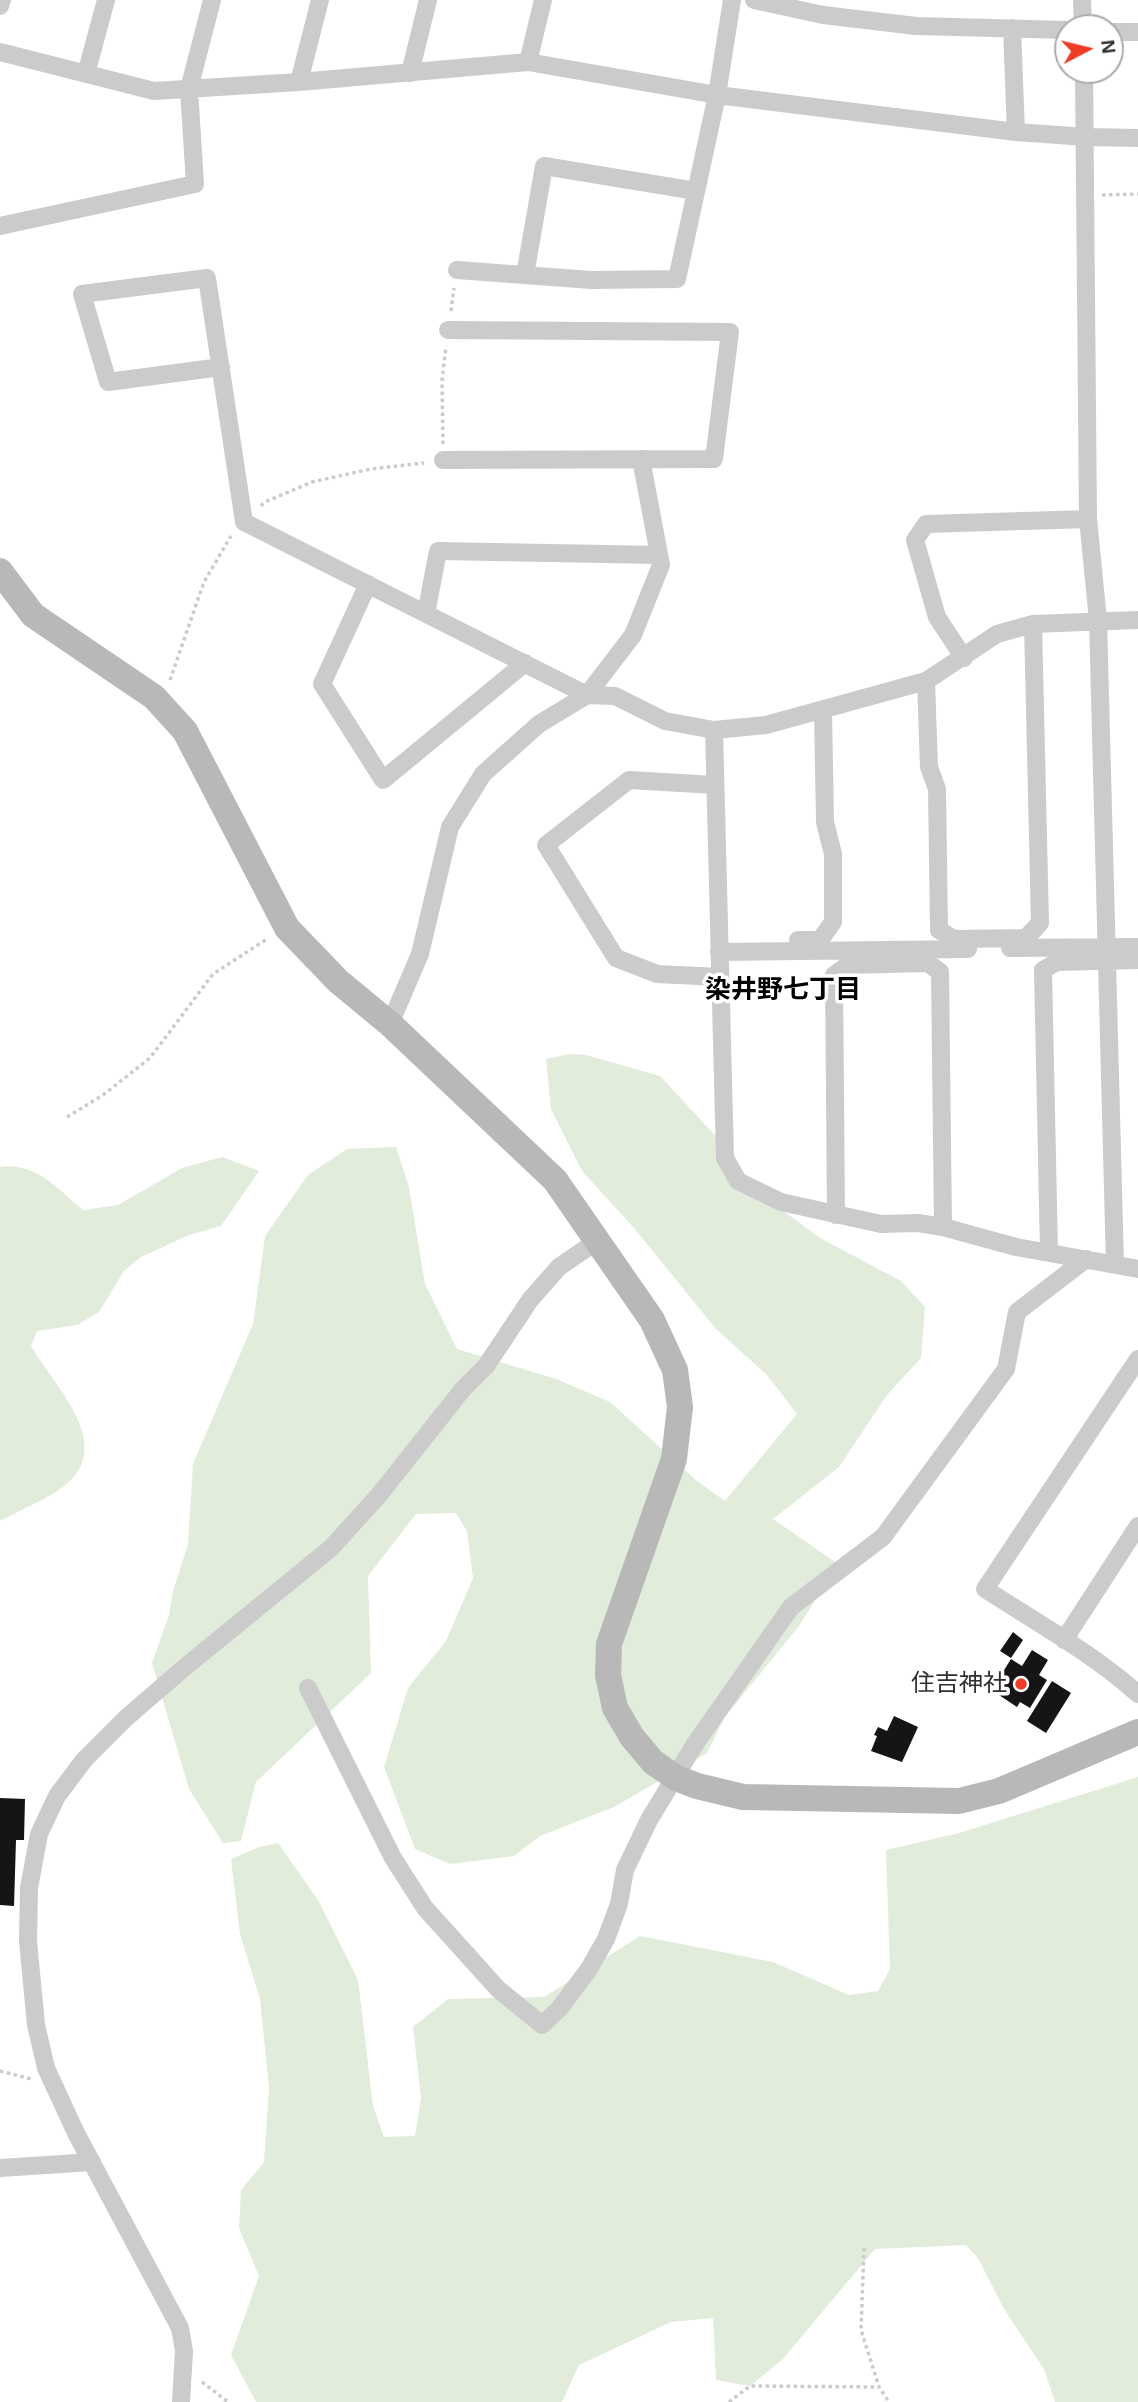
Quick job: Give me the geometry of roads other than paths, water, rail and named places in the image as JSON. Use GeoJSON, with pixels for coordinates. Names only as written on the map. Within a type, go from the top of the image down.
{"type":"FeatureCollection","features":[{"type":"Feature","properties":{"kind":"street"},"geometry":{"type":"LineString","coordinates":[[0,6],[2,0]]}},
{"type":"Feature","properties":{"kind":"street"},"geometry":{"type":"LineString","coordinates":[[86,74],[106,0]]}},
{"type":"Feature","properties":{"kind":"street"},"geometry":{"type":"LineString","coordinates":[[0,226],[195,184],[189,89],[212,0]]}},
{"type":"Feature","properties":{"kind":"street"},"geometry":{"type":"LineString","coordinates":[[299,82],[320,0]]}},
{"type":"Feature","properties":{"kind":"street"},"geometry":{"type":"LineString","coordinates":[[410,73],[428,0]]}},
{"type":"Feature","properties":{"kind":"street"},"geometry":{"type":"LineString","coordinates":[[528,62],[543,0]]}},
{"type":"Feature","properties":{"kind":"street"},"geometry":{"type":"LineString","coordinates":[[457,270],[591,279],[677,279],[717,95],[732,0]]}},
{"type":"Feature","properties":{"kind":"street"},"geometry":{"type":"LineString","coordinates":[[754,0],[823,15],[916,26],[1054,30]]}},
{"type":"Feature","properties":{"kind":"street"},"geometry":{"type":"LineString","coordinates":[[1012,28],[1016,132]]}},
{"type":"Feature","properties":{"kind":"street"},"geometry":{"type":"LineString","coordinates":[[0,52],[154,92],[528,62],[717,95],[1016,132],[1138,138]]}},
{"type":"Feature","properties":{"kind":"street"},"geometry":{"type":"LineString","coordinates":[[1084,84],[1088,519],[1098,620],[1115,1265]]}},
{"type":"Feature","properties":{"kind":"street"},"geometry":{"type":"LineString","coordinates":[[525,275],[544,166],[696,191]]}},
{"type":"Feature","properties":{"kind":"street"},"geometry":{"type":"LineString","coordinates":[[221,367],[108,382],[82,294],[207,278],[221,367],[244,522],[587,695],[615,696],[665,721],[713,730],[766,725],[926,681],[997,634],[1033,624],[1138,620]]}},
{"type":"Feature","properties":{"kind":"street"},"geometry":{"type":"LineString","coordinates":[[443,460],[713,459],[730,332],[448,330]]}},
{"type":"Feature","properties":{"kind":"street"},"geometry":{"type":"LineString","coordinates":[[390,1024],[420,954],[450,827],[483,774],[539,724],[587,695],[633,635],[661,565],[641,459]]}},
{"type":"Feature","properties":{"kind":"street"},"geometry":{"type":"LineString","coordinates":[[964,658],[937,617],[915,540],[926,524],[1088,519]]}},
{"type":"Feature","properties":{"kind":"street"},"geometry":{"type":"LineString","coordinates":[[426,614],[438,551],[659,555]]}},
{"type":"Feature","properties":{"kind":"street"},"geometry":{"type":"LineString","coordinates":[[0,571],[33,615],[154,697],[185,731],[287,928],[338,981],[390,1024],[555,1180],[652,1320],[675,1370],[680,1407],[674,1458],[609,1644],[608,1675],[615,1708],[632,1737],[653,1762],[676,1777],[697,1786],[743,1797],[959,1801],[999,1791],[1138,1732]]}},
{"type":"Feature","properties":{"kind":"street"},"geometry":{"type":"LineString","coordinates":[[368,584],[322,684],[383,780],[525,663]]}},
{"type":"Feature","properties":{"kind":"street"},"geometry":{"type":"LineString","coordinates":[[926,681],[929,767],[937,789],[939,930],[954,939],[1026,938],[1040,923],[1033,624]]}},
{"type":"Feature","properties":{"kind":"street"},"geometry":{"type":"LineString","coordinates":[[719,946],[820,940],[833,922],[832,854],[825,822],[823,711]]}},
{"type":"Feature","properties":{"kind":"street"},"geometry":{"type":"LineString","coordinates":[[713,730],[725,1158],[738,1181],[781,1202],[836,1215],[881,1224],[918,1223],[943,1227],[1016,1247],[1138,1269]]}},
{"type":"Feature","properties":{"kind":"street"},"geometry":{"type":"LineString","coordinates":[[715,785],[629,780],[546,845],[616,958],[657,974],[720,976]]}},
{"type":"Feature","properties":{"kind":"street"},"geometry":{"type":"LineString","coordinates":[[719,946],[1106,954],[1138,960]]}},
{"type":"Feature","properties":{"kind":"street"},"geometry":{"type":"LineString","coordinates":[[1049,1252],[1043,970],[1057,962],[1138,947]]}},
{"type":"Feature","properties":{"kind":"street"},"geometry":{"type":"LineString","coordinates":[[836,1215],[834,975],[848,965],[928,963],[940,972],[943,1227]]}},
{"type":"Feature","properties":{"kind":"street"},"geometry":{"type":"LineString","coordinates":[[181,2402],[184,2351],[180,2328],[92,2162],[46,2068],[36,2025],[28,1941],[29,1888],[40,1834],[57,1796],[84,1759],[126,1718],[331,1548],[379,1495],[463,1389],[486,1366],[537,1292],[559,1267],[597,1241]]}},
{"type":"Feature","properties":{"kind":"street"},"geometry":{"type":"LineString","coordinates":[[308,1688],[393,1858],[425,1908],[498,1989],[542,2025],[559,2010],[589,1969],[606,1938],[619,1904],[625,1870],[649,1820],[695,1744],[791,1606],[883,1537],[1006,1369],[1017,1312],[1086,1259]]}},
{"type":"Feature","properties":{"kind":"street"},"geometry":{"type":"LineString","coordinates":[[1138,1359],[985,1589],[1064,1640],[1138,1694]]}},
{"type":"Feature","properties":{"kind":"street"},"geometry":{"type":"LineString","coordinates":[[1064,1640],[1138,1526]]}},
{"type":"Feature","properties":{"kind":"street"},"geometry":{"type":"LineString","coordinates":[[0,2168],[92,2162]]}},
{"type":"Feature","properties":{"kind":"place","name":"住吉神社"},"geometry":{"type":"Point","coordinates":[1021,1684]}},
{"type":"Feature","properties":{"kind":"district","name":"染井野七丁目"},"geometry":{"type":"Point","coordinates":[783,991]}}]}
